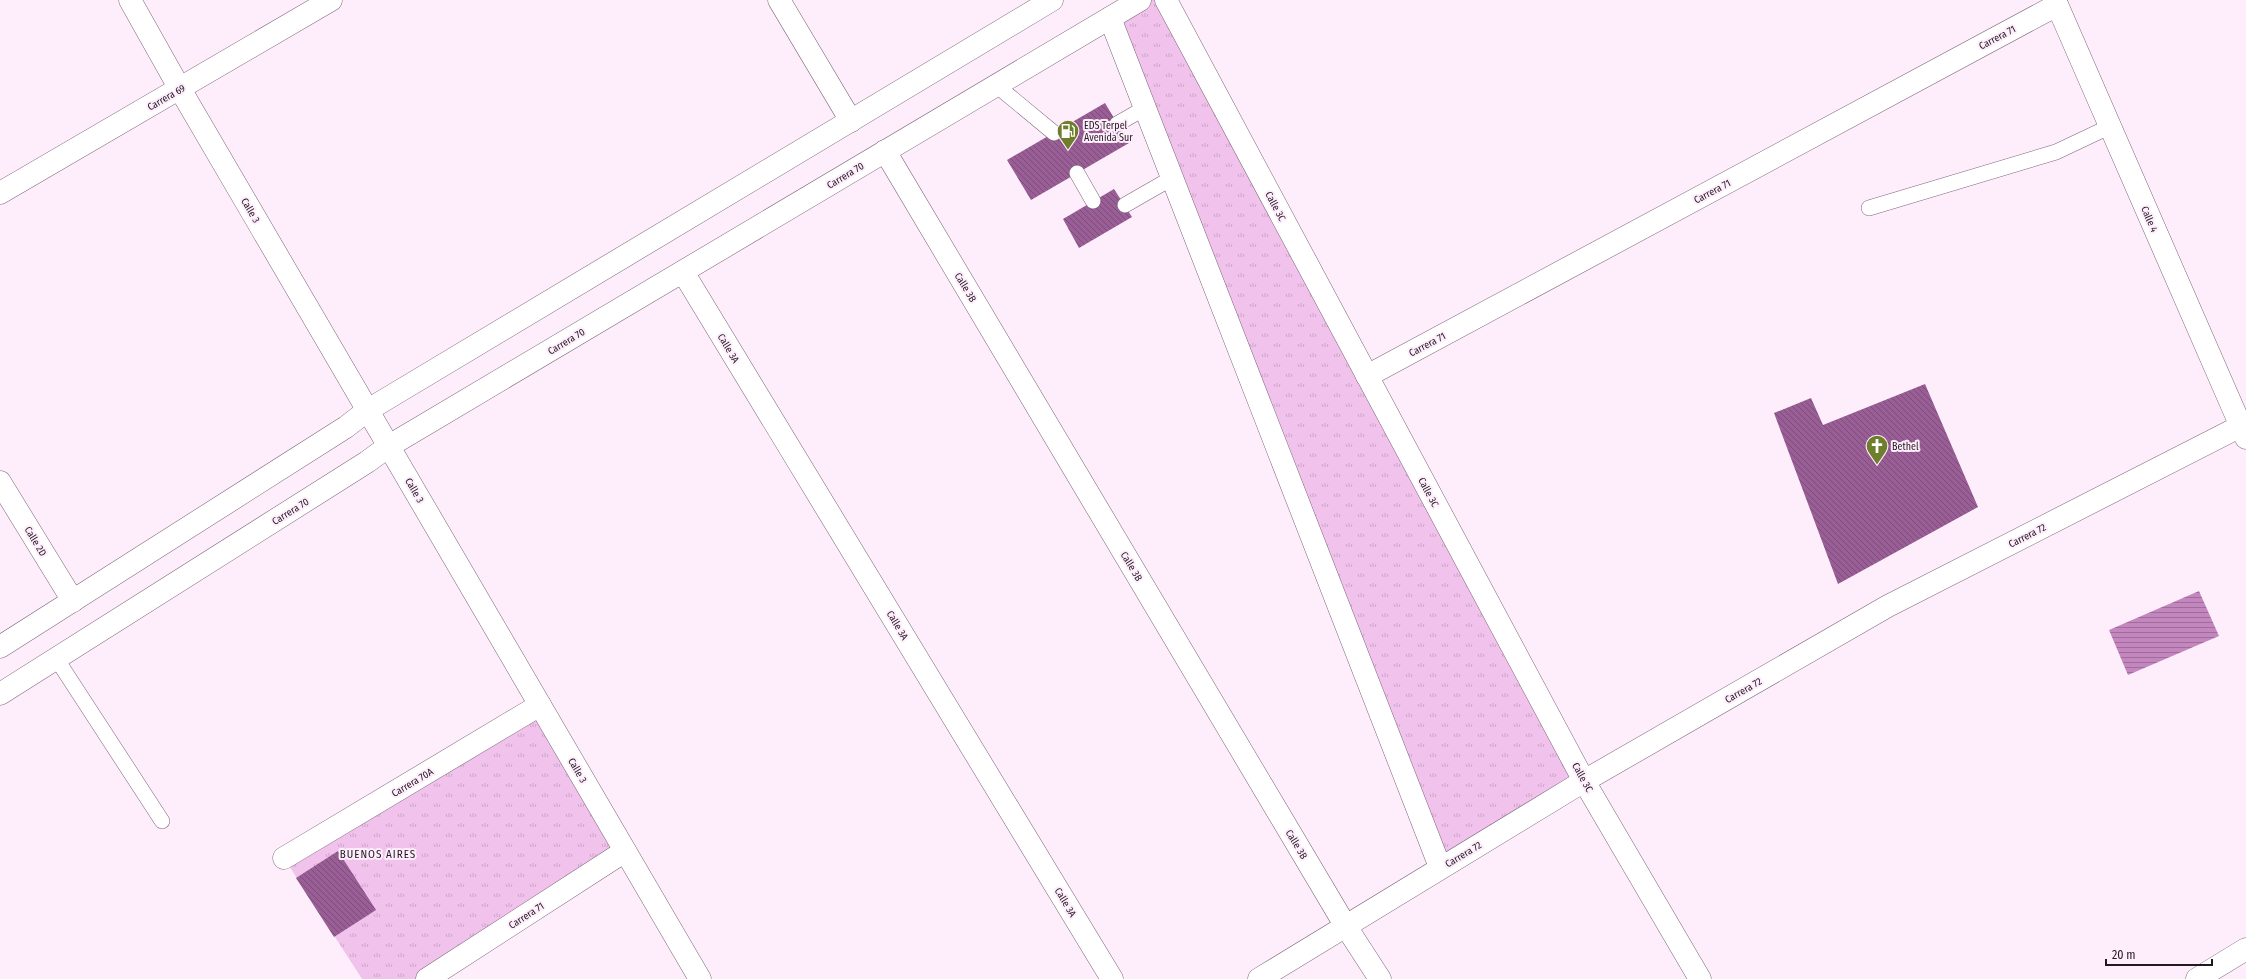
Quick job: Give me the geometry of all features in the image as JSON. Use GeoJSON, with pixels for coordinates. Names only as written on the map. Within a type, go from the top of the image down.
{"type":"FeatureCollection","features":[{"type":"Feature","properties":{"kind":"street","name":"Calle 3"},"geometry":{"type":"LineString","coordinates":[[130,0],[700,979]]}},
{"type":"Feature","properties":{"kind":"street","name":"Carrera 69"},"geometry":{"type":"LineString","coordinates":[[0,193],[331,0]]}},
{"type":"Feature","properties":{"kind":"street"},"geometry":{"type":"LineString","coordinates":[[779,0],[851,121]]}},
{"type":"Feature","properties":{"kind":"street"},"geometry":{"type":"LineString","coordinates":[[0,647],[346,427],[368,410],[1052,0]]}},
{"type":"Feature","properties":{"kind":"street","name":"Carrera 70"},"geometry":{"type":"LineString","coordinates":[[0,694],[367,462],[389,446],[1140,0]]}},
{"type":"Feature","properties":{"kind":"street","name":"Calle 3C"},"geometry":{"type":"LineString","coordinates":[[1166,0],[1584,781],[1700,979]]}},
{"type":"Feature","properties":{"kind":"street","name":"Carrera 71"},"geometry":{"type":"LineString","coordinates":[[1367,376],[2056,3]]}},
{"type":"Feature","properties":{"kind":"street","name":"Calle 4"},"geometry":{"type":"LineString","coordinates":[[2056,3],[2111,126],[2164,254],[2243,432]]}},
{"type":"Feature","properties":{"kind":"street"},"geometry":{"type":"LineString","coordinates":[[1110,18],[1440,867]]}},
{"type":"Feature","properties":{"kind":"street","name":"Calle 3B"},"geometry":{"type":"LineString","coordinates":[[885,151],[1345,925],[1380,979]]}},
{"type":"Feature","properties":{"kind":"street","name":"Calle 3A"},"geometry":{"type":"LineString","coordinates":[[683,272],[1112,979]]}},
{"type":"Feature","properties":{"kind":"street","name":"Carrera 72"},"geometry":{"type":"LineString","coordinates":[[1259,979],[1440,867],[1584,781],[1888,606],[2243,432]]}},
{"type":"Feature","properties":{"kind":"street","name":"Calle 2D"},"geometry":{"type":"LineString","coordinates":[[0,482],[72,601]]}},
{"type":"Feature","properties":{"kind":"street","name":"Carrera 70A"},"geometry":{"type":"LineString","coordinates":[[284,858],[540,705]]}},
{"type":"Feature","properties":{"kind":"street","name":"Carrera 71"},"geometry":{"type":"LineString","coordinates":[[427,979],[625,851]]}},
{"type":"Feature","properties":{"kind":"street"},"geometry":{"type":"LineString","coordinates":[[2197,979],[2246,949]]}},
{"type":"Feature","properties":{"kind":"lane"},"geometry":{"type":"LineString","coordinates":[[996,85],[1054,133]]}},
{"type":"Feature","properties":{"kind":"lane"},"geometry":{"type":"LineString","coordinates":[[1117,124],[1145,108]]}},
{"type":"Feature","properties":{"kind":"lane"},"geometry":{"type":"LineString","coordinates":[[1868,208],[2056,152],[2111,126]]}},
{"type":"Feature","properties":{"kind":"lane"},"geometry":{"type":"LineString","coordinates":[[1077,173],[1093,201]]}},
{"type":"Feature","properties":{"kind":"lane"},"geometry":{"type":"LineString","coordinates":[[1125,205],[1172,178]]}},
{"type":"Feature","properties":{"kind":"lane"},"geometry":{"type":"LineString","coordinates":[[56,658],[162,821]]}},
{"type":"Feature","properties":{"kind":"green space"},"geometry":{"type":"Polygon","coordinates":[[[1140,0],[1166,0],[1584,781],[1440,867],[1110,18],[1140,0]]]}},
{"type":"Feature","properties":{"kind":"green space"},"geometry":{"type":"Polygon","coordinates":[[[540,705],[625,851],[427,979],[362,979],[284,858],[540,705]]]}},
{"type":"Feature","properties":{"kind":"shaded area"},"geometry":{"type":"Polygon","coordinates":[[[2199,591],[2219,636],[2128,675],[2109,630],[2199,591]]]}},
{"type":"Feature","properties":{"kind":"building","name":"EDS Terpel Avenida Sur"},"geometry":{"type":"Polygon","coordinates":[[[1105,103],[1129,143],[1031,200],[1007,160],[1105,103]]]}},
{"type":"Feature","properties":{"kind":"building"},"geometry":{"type":"Polygon","coordinates":[[[1114,189],[1132,217],[1079,248],[1063,219],[1114,189]]]}},
{"type":"Feature","properties":{"kind":"building","name":"Bethel"},"geometry":{"type":"Polygon","coordinates":[[[1925,384],[1978,507],[1838,584],[1774,413],[1811,398],[1823,425],[1925,384]]]}},
{"type":"Feature","properties":{"kind":"building"},"geometry":{"type":"Polygon","coordinates":[[[338,851],[376,910],[334,937],[296,878],[338,851]]]}},
{"type":"Feature","properties":{"kind":"place","name":"EDS Terpel Avenida Sur"},"geometry":{"type":"Point","coordinates":[1068,150]}},
{"type":"Feature","properties":{"kind":"place","name":"Bethel"},"geometry":{"type":"Point","coordinates":[1877,466]}},
{"type":"Feature","properties":{"kind":"district","name":"BUENOS AIRES"},"geometry":{"type":"Point","coordinates":[378,854]}}]}
